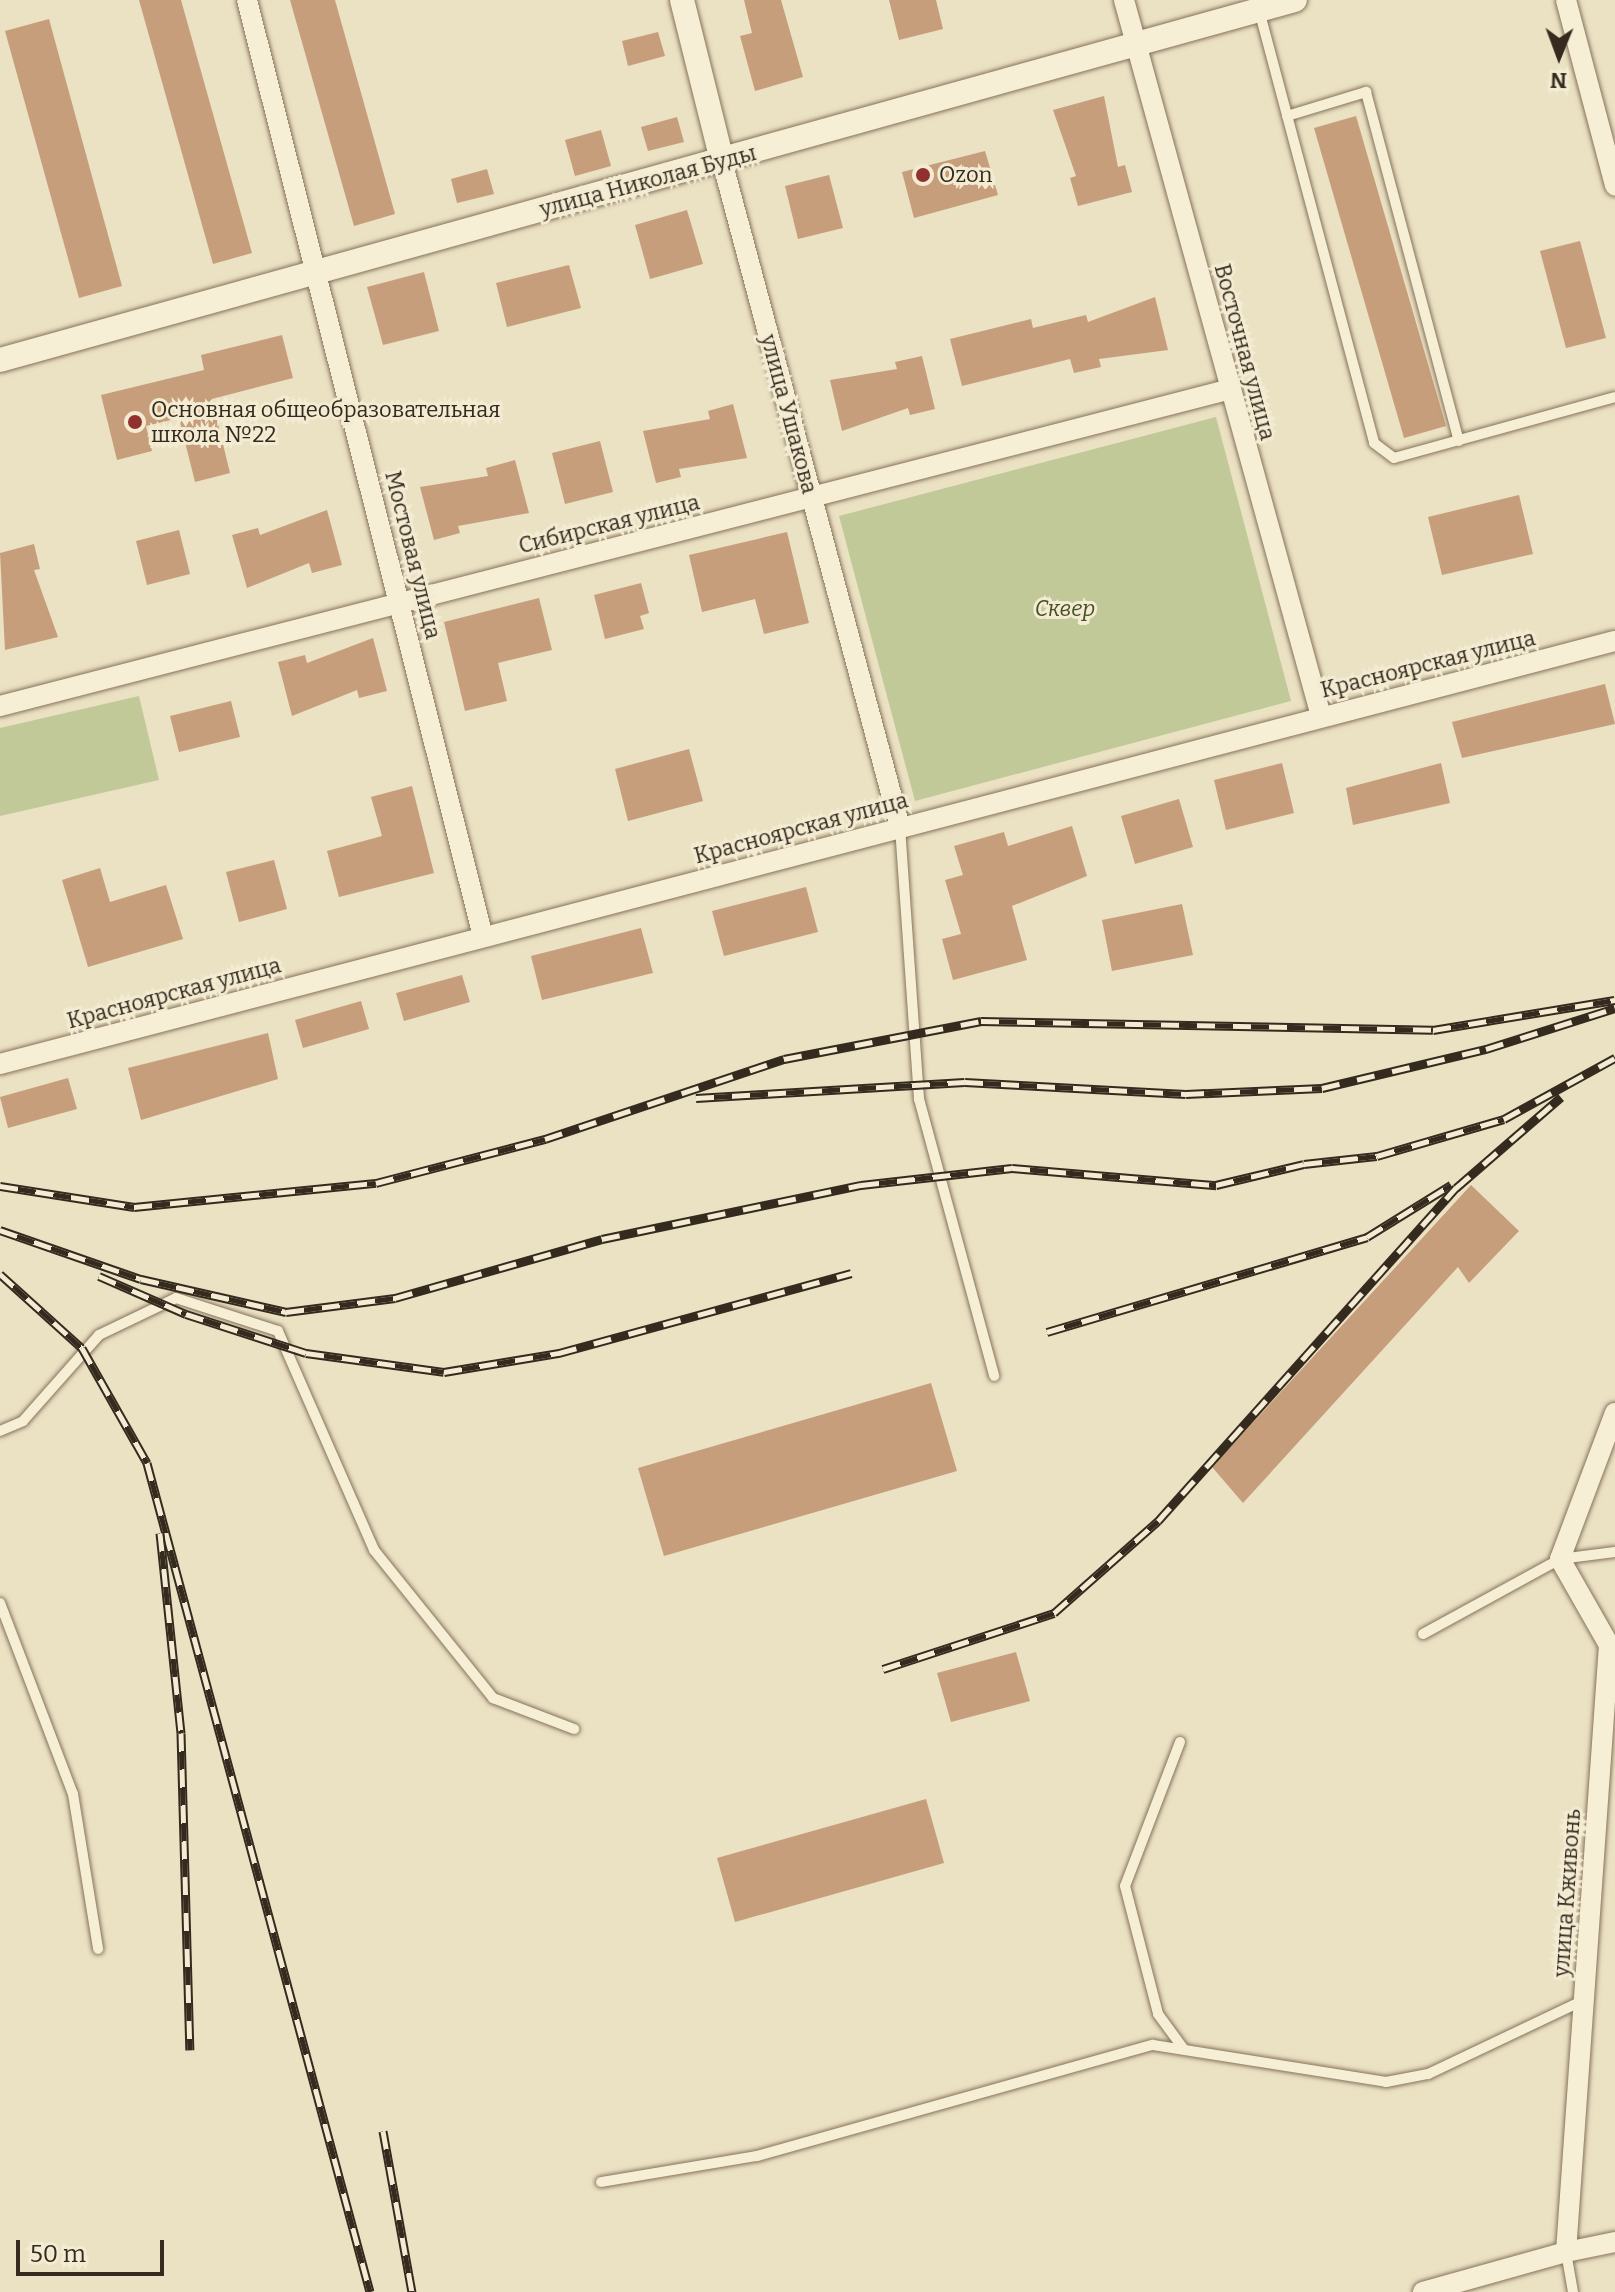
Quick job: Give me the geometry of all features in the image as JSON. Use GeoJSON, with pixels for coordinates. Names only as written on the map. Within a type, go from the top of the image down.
{"type":"FeatureCollection","features":[{"type":"Feature","properties":{"kind":"street","name":"Мостовая улица"},"geometry":{"type":"LineString","coordinates":[[247,0],[318,272],[483,937]]}},
{"type":"Feature","properties":{"kind":"street","name":"улица Ушакова"},"geometry":{"type":"LineString","coordinates":[[682,0],[900,827]]}},
{"type":"Feature","properties":{"kind":"street","name":"Восточная улица"},"geometry":{"type":"LineString","coordinates":[[1124,0],[1321,716]]}},
{"type":"Feature","properties":{"kind":"street","name":"улица Николая Буды"},"geometry":{"type":"LineString","coordinates":[[0,360],[1295,0]]}},
{"type":"Feature","properties":{"kind":"street"},"geometry":{"type":"LineString","coordinates":[[1566,0],[1615,186]]}},
{"type":"Feature","properties":{"kind":"street","name":"Сибирская улица"},"geometry":{"type":"LineString","coordinates":[[0,706],[1231,389]]}},
{"type":"Feature","properties":{"kind":"street","name":"Красноярская улица"},"geometry":{"type":"LineString","coordinates":[[0,1064],[1615,641]]}},
{"type":"Feature","properties":{"kind":"street"},"geometry":{"type":"LineString","coordinates":[[1560,1559],[1615,1413]]}},
{"type":"Feature","properties":{"kind":"street","name":"улица Кживонь"},"geometry":{"type":"LineString","coordinates":[[1560,1559],[1612,1645],[1566,2252]]}},
{"type":"Feature","properties":{"kind":"street"},"geometry":{"type":"LineString","coordinates":[[1423,2292],[1566,2252],[1615,2242]]}},
{"type":"Feature","properties":{"kind":"lane"},"geometry":{"type":"LineString","coordinates":[[1259,10],[1374,443],[1394,458],[1615,397]]}},
{"type":"Feature","properties":{"kind":"lane"},"geometry":{"type":"LineString","coordinates":[[1287,116],[1366,92],[1459,441]]}},
{"type":"Feature","properties":{"kind":"lane"},"geometry":{"type":"LineString","coordinates":[[900,827],[919,1099],[994,1376]]}},
{"type":"Feature","properties":{"kind":"lane"},"geometry":{"type":"LineString","coordinates":[[0,1431],[23,1421],[99,1335],[176,1298],[278,1331],[374,1550],[493,1698],[574,1729]]}},
{"type":"Feature","properties":{"kind":"lane"},"geometry":{"type":"LineString","coordinates":[[1423,1634],[1560,1559],[1615,1552]]}},
{"type":"Feature","properties":{"kind":"lane"},"geometry":{"type":"LineString","coordinates":[[0,1603],[73,1794],[98,1949]]}},
{"type":"Feature","properties":{"kind":"lane"},"geometry":{"type":"LineString","coordinates":[[1180,1742],[1125,1886],[1158,2014],[1183,2048]]}},
{"type":"Feature","properties":{"kind":"lane"},"geometry":{"type":"LineString","coordinates":[[601,2182],[757,2156],[1153,2045],[1386,2082],[1428,2074],[1584,2000]]}},
{"type":"Feature","properties":{"kind":"lane"},"geometry":{"type":"LineString","coordinates":[[1566,2252],[1573,2292]]}},
{"type":"Feature","properties":{"kind":"green space","name":"Сквер"},"geometry":{"type":"Polygon","coordinates":[[[1216,417],[1291,701],[915,801],[839,516],[1216,417]]]}},
{"type":"Feature","properties":{"kind":"green space"},"geometry":{"type":"Polygon","coordinates":[[[139,696],[159,780],[0,816],[0,728],[139,696]]]}},
{"type":"Feature","properties":{"kind":"building"},"geometry":{"type":"Polygon","coordinates":[[[139,0],[181,0],[252,253],[213,264],[139,0]]]}},
{"type":"Feature","properties":{"kind":"building"},"geometry":{"type":"Polygon","coordinates":[[[290,0],[335,0],[395,214],[354,226],[290,0]]]}},
{"type":"Feature","properties":{"kind":"building"},"geometry":{"type":"Polygon","coordinates":[[[744,0],[781,0],[803,77],[755,91],[740,36],[752,33],[744,0]]]}},
{"type":"Feature","properties":{"kind":"building"},"geometry":{"type":"Polygon","coordinates":[[[889,0],[936,0],[943,29],[899,40],[889,0]]]}},
{"type":"Feature","properties":{"kind":"building"},"geometry":{"type":"Polygon","coordinates":[[[49,19],[122,286],[79,298],[5,31],[49,19]]]}},
{"type":"Feature","properties":{"kind":"building"},"geometry":{"type":"Polygon","coordinates":[[[658,32],[665,56],[628,66],[622,41],[658,32]]]}},
{"type":"Feature","properties":{"kind":"building"},"geometry":{"type":"Polygon","coordinates":[[[1104,96],[1118,167],[1125,165],[1132,192],[1078,206],[1070,178],[1076,176],[1053,110],[1104,96]]]}},
{"type":"Feature","properties":{"kind":"building"},"geometry":{"type":"Polygon","coordinates":[[[1356,116],[1446,426],[1404,438],[1314,128],[1356,116]]]}},
{"type":"Feature","properties":{"kind":"building"},"geometry":{"type":"Polygon","coordinates":[[[677,117],[684,142],[648,151],[641,127],[677,117]]]}},
{"type":"Feature","properties":{"kind":"building"},"geometry":{"type":"Polygon","coordinates":[[[601,130],[611,166],[575,176],[565,140],[601,130]]]}},
{"type":"Feature","properties":{"kind":"building"},"geometry":{"type":"Polygon","coordinates":[[[985,151],[998,195],[914,218],[902,172],[985,151]]]}},
{"type":"Feature","properties":{"kind":"building"},"geometry":{"type":"Polygon","coordinates":[[[487,169],[494,194],[457,203],[451,179],[487,169]]]}},
{"type":"Feature","properties":{"kind":"building"},"geometry":{"type":"Polygon","coordinates":[[[829,175],[843,228],[798,239],[785,186],[829,175]]]}},
{"type":"Feature","properties":{"kind":"building"},"geometry":{"type":"Polygon","coordinates":[[[687,210],[703,264],[650,279],[635,225],[687,210]]]}},
{"type":"Feature","properties":{"kind":"building"},"geometry":{"type":"Polygon","coordinates":[[[1580,241],[1606,338],[1566,348],[1540,251],[1580,241]]]}},
{"type":"Feature","properties":{"kind":"building"},"geometry":{"type":"Polygon","coordinates":[[[569,265],[581,308],[507,327],[496,283],[569,265]]]}},
{"type":"Feature","properties":{"kind":"building"},"geometry":{"type":"Polygon","coordinates":[[[424,272],[439,331],[383,345],[367,287],[424,272]]]}},
{"type":"Feature","properties":{"kind":"building"},"geometry":{"type":"Polygon","coordinates":[[[1155,297],[1168,350],[1099,359],[1101,367],[1074,373],[1070,359],[962,386],[950,339],[1031,319],[1033,328],[1086,315],[1088,322],[1155,297]]]}},
{"type":"Feature","properties":{"kind":"building","name":"Основная общеобразовательная школа №22"},"geometry":{"type":"Polygon","coordinates":[[[282,335],[293,378],[212,399],[230,473],[195,482],[179,418],[146,426],[152,451],[117,460],[101,395],[204,370],[201,355],[282,335]]]}},
{"type":"Feature","properties":{"kind":"building"},"geometry":{"type":"Polygon","coordinates":[[[922,356],[935,409],[910,415],[908,408],[842,431],[830,380],[897,369],[895,362],[922,356]]]}},
{"type":"Feature","properties":{"kind":"building"},"geometry":{"type":"Polygon","coordinates":[[[733,404],[747,458],[679,469],[681,477],[656,483],[643,431],[710,419],[708,411],[733,404]]]}},
{"type":"Feature","properties":{"kind":"building"},"geometry":{"type":"Polygon","coordinates":[[[600,441],[613,492],[565,504],[552,453],[600,441]]]}},
{"type":"Feature","properties":{"kind":"building"},"geometry":{"type":"Polygon","coordinates":[[[515,460],[529,513],[458,526],[460,533],[434,540],[420,487],[488,476],[486,468],[515,460]]]}},
{"type":"Feature","properties":{"kind":"building"},"geometry":{"type":"Polygon","coordinates":[[[1519,495],[1533,554],[1442,575],[1428,517],[1519,495]]]}},
{"type":"Feature","properties":{"kind":"building"},"geometry":{"type":"Polygon","coordinates":[[[327,510],[342,565],[312,573],[309,563],[247,588],[232,535],[258,528],[260,535],[327,510]]]}},
{"type":"Feature","properties":{"kind":"building"},"geometry":{"type":"Polygon","coordinates":[[[179,530],[190,574],[147,585],[136,541],[179,530]]]}},
{"type":"Feature","properties":{"kind":"building"},"geometry":{"type":"Polygon","coordinates":[[[787,532],[809,623],[764,634],[755,599],[702,612],[689,555],[787,532]]]}},
{"type":"Feature","properties":{"kind":"building"},"geometry":{"type":"Polygon","coordinates":[[[34,544],[40,569],[34,570],[58,637],[5,650],[0,553],[34,544]]]}},
{"type":"Feature","properties":{"kind":"building"},"geometry":{"type":"Polygon","coordinates":[[[641,583],[649,613],[640,616],[644,629],[605,639],[594,595],[641,583]]]}},
{"type":"Feature","properties":{"kind":"building"},"geometry":{"type":"Polygon","coordinates":[[[539,598],[552,650],[498,663],[507,701],[465,711],[444,622],[539,598]]]}},
{"type":"Feature","properties":{"kind":"building"},"geometry":{"type":"Polygon","coordinates":[[[373,638],[387,691],[359,698],[357,690],[292,716],[278,662],[305,655],[307,663],[373,638]]]}},
{"type":"Feature","properties":{"kind":"building"},"geometry":{"type":"Polygon","coordinates":[[[1605,684],[1615,724],[1462,758],[1452,722],[1605,684]]]}},
{"type":"Feature","properties":{"kind":"building"},"geometry":{"type":"Polygon","coordinates":[[[231,701],[240,737],[179,752],[170,716],[231,701]]]}},
{"type":"Feature","properties":{"kind":"building"},"geometry":{"type":"Polygon","coordinates":[[[689,749],[703,801],[628,821],[615,769],[689,749]]]}},
{"type":"Feature","properties":{"kind":"building"},"geometry":{"type":"Polygon","coordinates":[[[1282,763],[1294,813],[1226,830],[1214,780],[1282,763]]]}},
{"type":"Feature","properties":{"kind":"building"},"geometry":{"type":"Polygon","coordinates":[[[1441,763],[1450,803],[1353,825],[1346,788],[1441,763]]]}},
{"type":"Feature","properties":{"kind":"building"},"geometry":{"type":"Polygon","coordinates":[[[412,786],[434,873],[339,897],[327,851],[382,836],[371,797],[412,786]]]}},
{"type":"Feature","properties":{"kind":"building"},"geometry":{"type":"Polygon","coordinates":[[[1179,799],[1193,847],[1135,864],[1121,816],[1179,799]]]}},
{"type":"Feature","properties":{"kind":"building"},"geometry":{"type":"Polygon","coordinates":[[[1072,826],[1087,876],[1012,906],[1027,960],[953,980],[942,939],[961,934],[945,880],[963,875],[954,846],[1004,832],[1008,846],[1072,826]]]}},
{"type":"Feature","properties":{"kind":"building"},"geometry":{"type":"Polygon","coordinates":[[[274,860],[287,909],[239,922],[226,872],[274,860]]]}},
{"type":"Feature","properties":{"kind":"building"},"geometry":{"type":"Polygon","coordinates":[[[100,868],[110,902],[166,885],[183,939],[88,967],[62,880],[100,868]]]}},
{"type":"Feature","properties":{"kind":"building"},"geometry":{"type":"Polygon","coordinates":[[[806,887],[818,932],[724,956],[712,911],[806,887]]]}},
{"type":"Feature","properties":{"kind":"building"},"geometry":{"type":"Polygon","coordinates":[[[1182,904],[1193,955],[1112,971],[1102,920],[1182,904]]]}},
{"type":"Feature","properties":{"kind":"building"},"geometry":{"type":"Polygon","coordinates":[[[641,928],[653,973],[542,1000],[531,956],[641,928]]]}},
{"type":"Feature","properties":{"kind":"building"},"geometry":{"type":"Polygon","coordinates":[[[462,975],[470,1002],[404,1021],[396,993],[462,975]]]}},
{"type":"Feature","properties":{"kind":"building"},"geometry":{"type":"Polygon","coordinates":[[[361,1001],[369,1029],[303,1048],[295,1020],[361,1001]]]}},
{"type":"Feature","properties":{"kind":"building"},"geometry":{"type":"Polygon","coordinates":[[[268,1033],[278,1079],[141,1120],[128,1068],[268,1033]]]}},
{"type":"Feature","properties":{"kind":"building"},"geometry":{"type":"Polygon","coordinates":[[[68,1078],[77,1109],[8,1128],[0,1097],[68,1078]]]}},
{"type":"Feature","properties":{"kind":"building"},"geometry":{"type":"Polygon","coordinates":[[[1471,1185],[1519,1231],[1469,1283],[1458,1267],[1243,1503],[1212,1467],[1471,1185]]]}},
{"type":"Feature","properties":{"kind":"building"},"geometry":{"type":"Polygon","coordinates":[[[931,1383],[957,1471],[664,1556],[638,1468],[931,1383]]]}},
{"type":"Feature","properties":{"kind":"building"},"geometry":{"type":"Polygon","coordinates":[[[1016,1652],[1030,1701],[951,1722],[937,1673],[1016,1652]]]}},
{"type":"Feature","properties":{"kind":"building"},"geometry":{"type":"Polygon","coordinates":[[[926,1799],[944,1863],[735,1922],[717,1858],[926,1799]]]}},
{"type":"Feature","properties":{"kind":"railway"},"geometry":{"type":"LineString","coordinates":[[0,1186],[134,1207],[376,1183],[545,1139],[784,1059],[981,1021],[1433,1030],[1615,1000]]}},
{"type":"Feature","properties":{"kind":"railway"},"geometry":{"type":"LineString","coordinates":[[696,1098],[965,1082],[1186,1094],[1322,1088],[1486,1049],[1615,1008]]}},
{"type":"Feature","properties":{"kind":"railway"},"geometry":{"type":"LineString","coordinates":[[0,1230],[141,1279],[286,1312],[395,1298],[602,1239],[861,1185],[1012,1168],[1216,1185],[1304,1164],[1377,1156],[1504,1119],[1615,1058]]}},
{"type":"Feature","properties":{"kind":"railway"},"geometry":{"type":"LineString","coordinates":[[883,1669],[1054,1613],[1158,1521],[1456,1188],[1561,1097]]}},
{"type":"Feature","properties":{"kind":"railway"},"geometry":{"type":"LineString","coordinates":[[1047,1332],[1367,1237],[1451,1185]]}},
{"type":"Feature","properties":{"kind":"railway"},"geometry":{"type":"LineString","coordinates":[[99,1276],[186,1314],[306,1353],[444,1372],[559,1353],[851,1273]]}},
{"type":"Feature","properties":{"kind":"railway"},"geometry":{"type":"LineString","coordinates":[[0,1274],[82,1348],[147,1463],[370,2292]]}},
{"type":"Feature","properties":{"kind":"railway"},"geometry":{"type":"LineString","coordinates":[[160,1533],[181,1733],[190,2050]]}},
{"type":"Feature","properties":{"kind":"railway"},"geometry":{"type":"LineString","coordinates":[[383,2131],[412,2292]]}},
{"type":"Feature","properties":{"kind":"place","name":"Ozon"},"geometry":{"type":"Point","coordinates":[923,175]}},
{"type":"Feature","properties":{"kind":"place","name":"Основная общеобразовательная школа №22"},"geometry":{"type":"Point","coordinates":[135,422]}}]}
